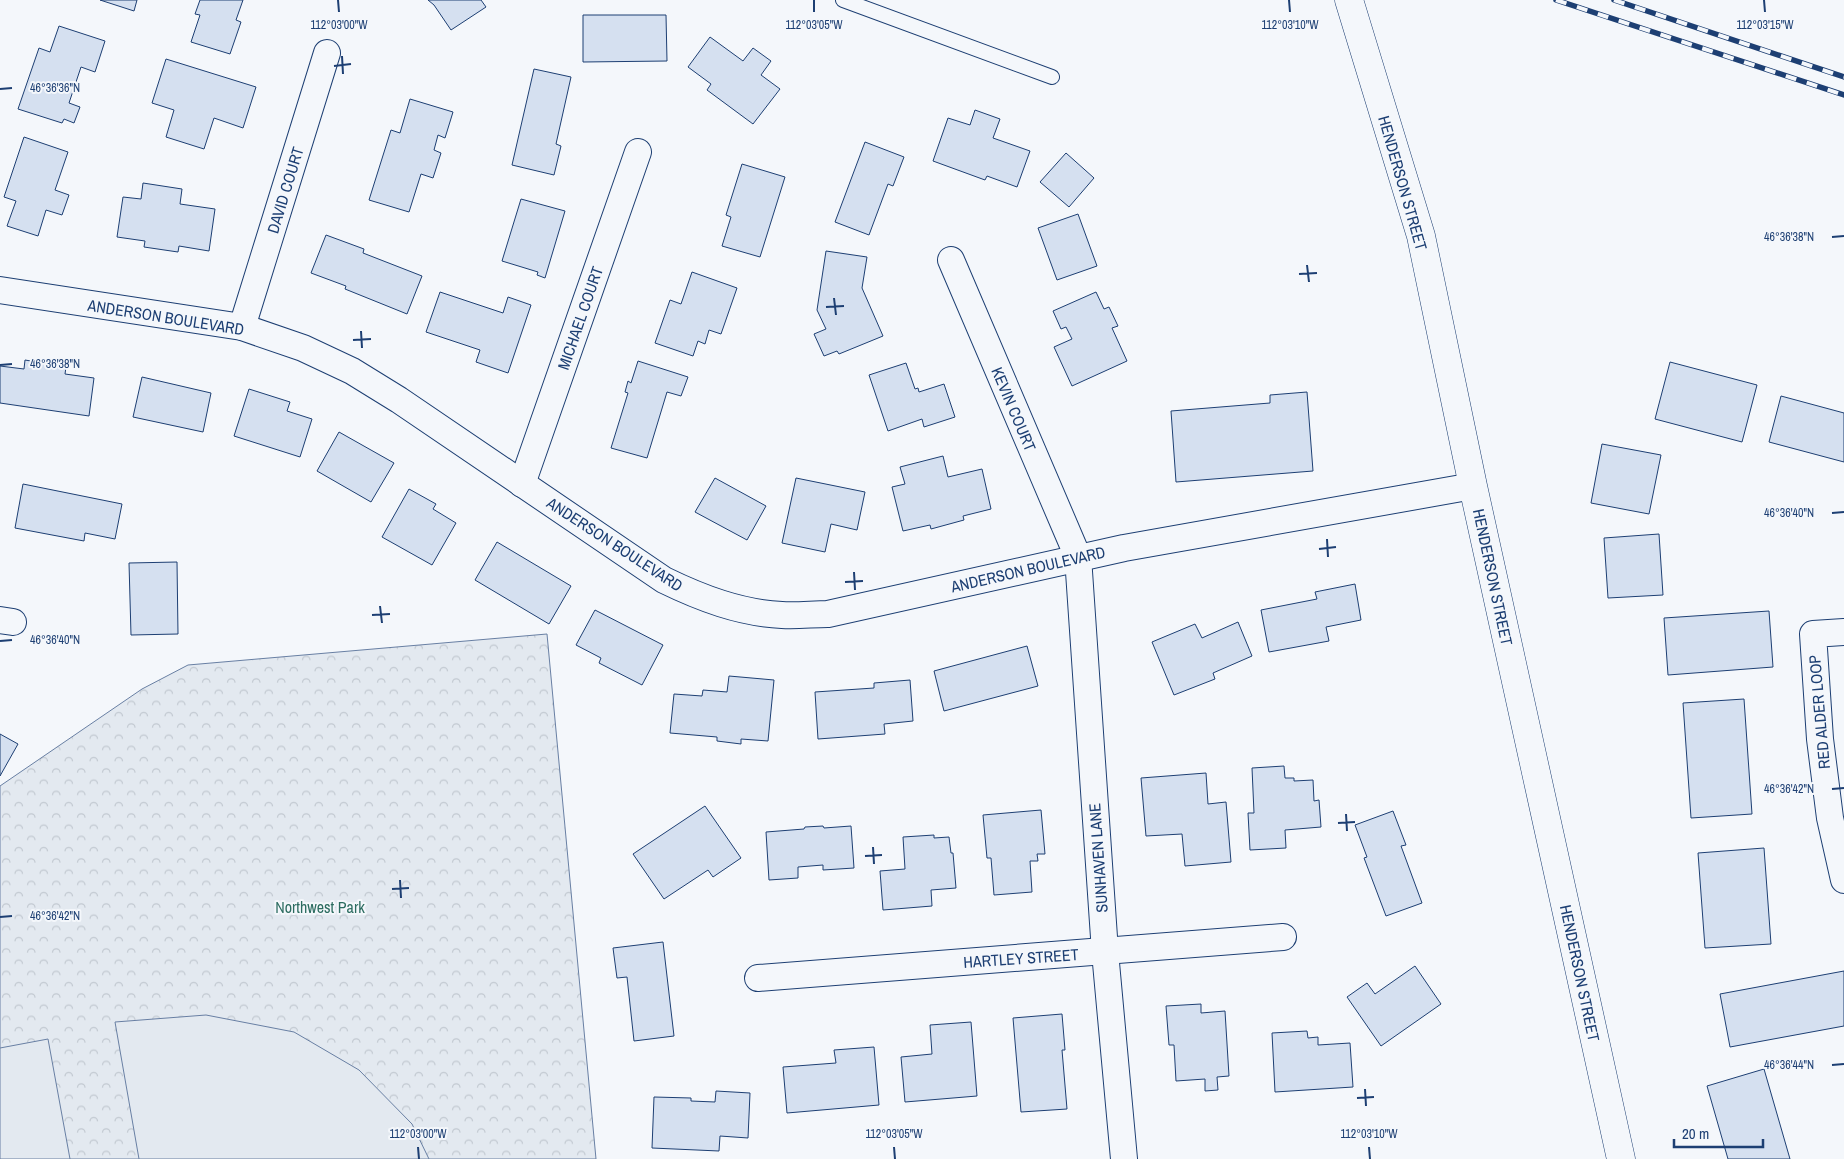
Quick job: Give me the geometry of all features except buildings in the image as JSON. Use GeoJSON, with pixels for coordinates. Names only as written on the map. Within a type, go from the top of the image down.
{"type":"FeatureCollection","features":[{"type":"Feature","properties":{"kind":"main road","name":"HENDERSON STREET"},"geometry":{"type":"LineString","coordinates":[[1350,0],[1420,236],[1620,1159]]}},
{"type":"Feature","properties":{"kind":"street","name":"DAVID COURT"},"geometry":{"type":"LineString","coordinates":[[242,327],[328,53]]}},
{"type":"Feature","properties":{"kind":"street","name":"MICHAEL COURT"},"geometry":{"type":"LineString","coordinates":[[522,484],[638,152]]}},
{"type":"Feature","properties":{"kind":"street","name":"KEVIN COURT"},"geometry":{"type":"LineString","coordinates":[[951,260],[1078,558]]}},
{"type":"Feature","properties":{"kind":"street","name":"ANDERSON BOULEVARD"},"geometry":{"type":"LineString","coordinates":[[0,290],[242,327],[303,348],[352,371],[399,400],[664,580],[698,596],[739,609],[781,615],[828,614],[866,607],[1078,558],[1200,534],[1473,486]]}},
{"type":"Feature","properties":{"kind":"street","name":"SUNHAVEN LANE"},"geometry":{"type":"LineString","coordinates":[[1078,558],[1105,952],[1124,1159]]}},
{"type":"Feature","properties":{"kind":"street","name":"RED ALDER LOOP"},"geometry":{"type":"LineString","coordinates":[[1844,632],[1813,634],[1820,739],[1830,818],[1844,880]]}},
{"type":"Feature","properties":{"kind":"street","name":"HARTLEY STREET"},"geometry":{"type":"LineString","coordinates":[[758,978],[1283,937]]}},
{"type":"Feature","properties":{"kind":"lane"},"geometry":{"type":"LineString","coordinates":[[843,0],[1052,77]]}},
{"type":"Feature","properties":{"kind":"green space","name":"Northwest Park"},"geometry":{"type":"Polygon","coordinates":[[[547,634],[596,1159],[0,1159],[0,786],[142,689],[188,665],[547,634]]]}},
{"type":"Feature","properties":{"kind":"green space"},"geometry":{"type":"Polygon","coordinates":[[[206,1015],[294,1032],[359,1070],[412,1124],[429,1159],[139,1159],[115,1022],[206,1015]]]}},
{"type":"Feature","properties":{"kind":"green space"},"geometry":{"type":"Polygon","coordinates":[[[48,1039],[70,1159],[0,1159],[0,1048],[48,1039]]]}},
{"type":"Feature","properties":{"kind":"railway"},"geometry":{"type":"LineString","coordinates":[[1556,0],[1844,95]]}},
{"type":"Feature","properties":{"kind":"railway"},"geometry":{"type":"LineString","coordinates":[[1614,0],[1844,77]]}}]}
